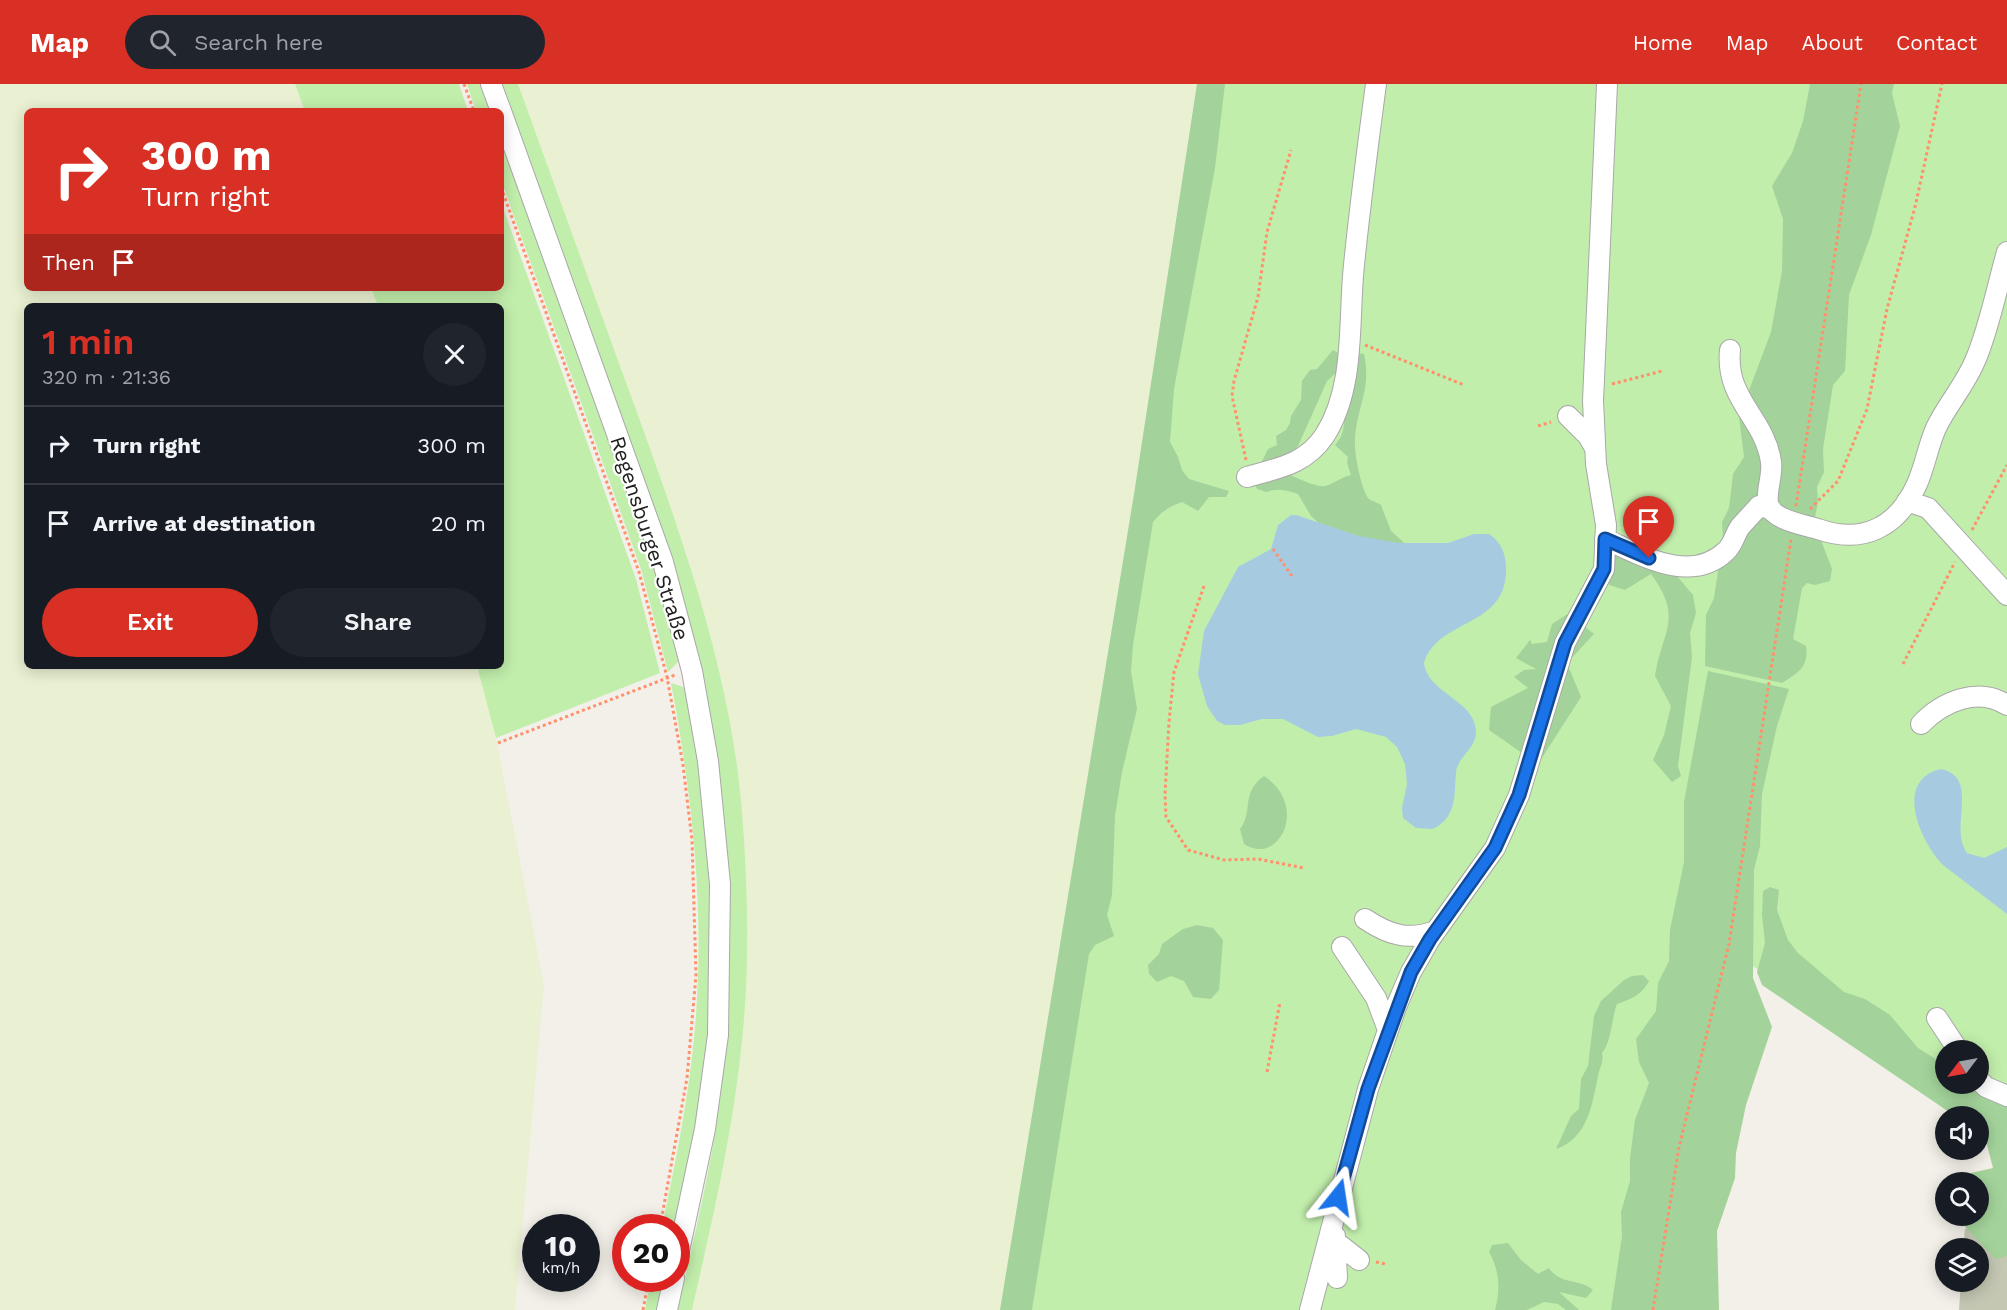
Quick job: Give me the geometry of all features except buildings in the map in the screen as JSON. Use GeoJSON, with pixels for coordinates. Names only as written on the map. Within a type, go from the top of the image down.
{"type":"FeatureCollection","features":[{"type":"Feature","properties":{"kind":"street","name":"Regensburger Straße"},"geometry":{"type":"LineString","coordinates":[[491,84],[500,108]]}},
{"type":"Feature","properties":{"kind":"street"},"geometry":{"type":"LineString","coordinates":[[1247,477],[1299,462],[1326,434],[1339,400],[1351,341],[1353,268],[1376,84]]}},
{"type":"Feature","properties":{"kind":"street"},"geometry":{"type":"LineString","coordinates":[[1310,1310],[1368,1089],[1411,972],[1436,931],[1495,848],[1519,795],[1565,643],[1604,569],[1606,525],[1595,448],[1595,355],[1607,84]]}},
{"type":"Feature","properties":{"kind":"street","name":"Regensburger Straße"},"geometry":{"type":"LineString","coordinates":[[504,119],[663,562],[692,671],[708,761],[720,884],[721,983],[718,1035],[705,1129],[687,1214]]}},
{"type":"Feature","properties":{"kind":"street"},"geometry":{"type":"LineString","coordinates":[[1730,350],[1730,375],[1768,446],[1771,464],[1768,503],[1771,509],[1779,516],[1832,534],[1852,536],[1872,533],[1907,501],[1917,485],[1937,428],[1975,361],[2000,296],[2007,252]]}},
{"type":"Feature","properties":{"kind":"street"},"geometry":{"type":"LineString","coordinates":[[1568,416],[1588,436],[1595,448]]}},
{"type":"Feature","properties":{"kind":"street"},"geometry":{"type":"LineString","coordinates":[[1907,501],[1928,508],[2007,595]]}},
{"type":"Feature","properties":{"kind":"street"},"geometry":{"type":"LineString","coordinates":[[1605,539],[1663,563],[1694,566],[1711,561],[1727,550],[1741,526],[1759,506],[1771,509]]}},
{"type":"Feature","properties":{"kind":"street"},"geometry":{"type":"LineString","coordinates":[[1921,724],[1943,705],[1955,700],[1985,698],[2000,700],[2007,705]]}},
{"type":"Feature","properties":{"kind":"street"},"geometry":{"type":"LineString","coordinates":[[1365,919],[1394,936],[1421,936],[1436,931]]}},
{"type":"Feature","properties":{"kind":"street"},"geometry":{"type":"LineString","coordinates":[[1342,947],[1376,998],[1388,1030]]}},
{"type":"Feature","properties":{"kind":"street"},"geometry":{"type":"LineString","coordinates":[[1937,1018],[1951,1040]]}},
{"type":"Feature","properties":{"kind":"street"},"geometry":{"type":"LineString","coordinates":[[1989,1088],[2007,1096]]}},
{"type":"Feature","properties":{"kind":"street"},"geometry":{"type":"LineString","coordinates":[[1334,1213],[1337,1278]]}},
{"type":"Feature","properties":{"kind":"street"},"geometry":{"type":"LineString","coordinates":[[1335,1242],[1359,1260]]}},
{"type":"Feature","properties":{"kind":"street"},"geometry":{"type":"LineString","coordinates":[[667,1310],[671,1292]]}},
{"type":"Feature","properties":{"kind":"path"},"geometry":{"type":"LineString","coordinates":[[464,84],[473,108]]}},
{"type":"Feature","properties":{"kind":"path"},"geometry":{"type":"LineString","coordinates":[[1796,508],[1861,84]]}},
{"type":"Feature","properties":{"kind":"path"},"geometry":{"type":"LineString","coordinates":[[1808,511],[1838,481],[1867,409],[1887,309],[1915,207],[1942,84]]}},
{"type":"Feature","properties":{"kind":"path"},"geometry":{"type":"LineString","coordinates":[[1247,477],[1246,453],[1232,396],[1234,381],[1258,297],[1267,232],[1291,150]]}},
{"type":"Feature","properties":{"kind":"path"},"geometry":{"type":"LineString","coordinates":[[504,195],[639,572],[667,677],[683,765],[692,850],[696,975],[687,1078],[662,1214]]}},
{"type":"Feature","properties":{"kind":"path"},"geometry":{"type":"LineString","coordinates":[[1351,341],[1464,385]]}},
{"type":"Feature","properties":{"kind":"path"},"geometry":{"type":"LineString","coordinates":[[1653,1310],[1679,1146],[1728,944],[1792,532]]}},
{"type":"Feature","properties":{"kind":"path"},"geometry":{"type":"LineString","coordinates":[[1273,549],[1292,576]]}},
{"type":"Feature","properties":{"kind":"path"},"geometry":{"type":"LineString","coordinates":[[1204,586],[1174,672],[1165,794],[1167,817],[1188,850],[1224,860],[1258,859],[1304,867]]}},
{"type":"Feature","properties":{"kind":"path"},"geometry":{"type":"LineString","coordinates":[[498,743],[570,717],[662,679]]}},
{"type":"Feature","properties":{"kind":"path"},"geometry":{"type":"LineString","coordinates":[[1268,1072],[1280,1002]]}},
{"type":"Feature","properties":{"kind":"path"},"geometry":{"type":"LineString","coordinates":[[643,1310],[646,1292]]}},
{"type":"Feature","properties":{"kind":"shaded area"},"geometry":{"type":"Polygon","coordinates":[[[0,84],[295,84],[304,108],[24,108],[24,291],[372,291],[377,303],[24,303],[24,669],[478,669],[496,738],[544,985],[515,1310],[0,1310],[0,84]]]}},
{"type":"Feature","properties":{"kind":"shaded area"},"geometry":{"type":"Polygon","coordinates":[[[518,84],[1208,84],[1015,1310],[692,1310],[713,1214],[742,1041],[747,930],[740,790],[716,665],[686,551],[518,84]]]}},
{"type":"Feature","properties":{"kind":"shaded area"},"geometry":{"type":"Polygon","coordinates":[[[2007,1219],[2007,1310],[1959,1310],[1960,1292],[1989,1292],[1989,1238],[1964,1238],[1965,1229],[1989,1226],[1989,1223],[2007,1219]]]}},
{"type":"Feature","properties":{"kind":"green space"},"geometry":{"type":"Polygon","coordinates":[[[295,84],[459,84],[467,108],[304,108],[295,84]]]}},
{"type":"Feature","properties":{"kind":"green space"},"geometry":{"type":"Polygon","coordinates":[[[467,84],[481,84],[490,108],[475,108],[467,84]]]}},
{"type":"Feature","properties":{"kind":"green space"},"geometry":{"type":"Polygon","coordinates":[[[501,84],[518,84],[670,506],[716,657],[736,760],[746,869],[745,1013],[727,1143],[692,1310],[678,1310],[682,1292],[690,1292],[690,1256],[714,1140],[727,1030],[729,979],[730,927],[724,824],[701,671],[501,84]]]}},
{"type":"Feature","properties":{"kind":"green space"},"geometry":{"type":"Polygon","coordinates":[[[1197,84],[1225,84],[1215,168],[1174,389],[1170,442],[1182,470],[1189,479],[1229,491],[1226,497],[1209,497],[1198,511],[1182,502],[1170,507],[1153,522],[1133,645],[1131,671],[1137,709],[1122,772],[1115,816],[1112,895],[1107,915],[1114,936],[1095,945],[1089,954],[1032,1310],[1000,1310],[1134,494],[1197,84]]]}},
{"type":"Feature","properties":{"kind":"green space"},"geometry":{"type":"Polygon","coordinates":[[[1208,84],[2007,84],[2007,1140],[1989,1125],[1989,1106],[1957,1106],[1940,1094],[1989,1094],[1989,1040],[1935,1040],[1935,1091],[1728,949],[1668,1310],[1015,1310],[1208,84]]]}},
{"type":"Feature","properties":{"kind":"green space"},"geometry":{"type":"Polygon","coordinates":[[[1810,84],[1894,84],[1892,93],[1900,126],[1871,235],[1849,295],[1845,371],[1833,385],[1823,449],[1824,472],[1817,487],[1818,502],[1814,522],[1832,569],[1830,581],[1815,585],[1807,583],[1802,588],[1793,639],[1806,646],[1806,659],[1801,669],[1782,683],[1705,666],[1706,615],[1714,598],[1723,538],[1722,522],[1729,508],[1733,474],[1744,457],[1739,417],[1771,332],[1782,271],[1783,219],[1772,186],[1792,153],[1803,121],[1810,84]]]}},
{"type":"Feature","properties":{"kind":"green space"},"geometry":{"type":"Polygon","coordinates":[[[504,146],[655,566],[680,660],[668,672],[641,569],[504,188],[504,146]]]}},
{"type":"Feature","properties":{"kind":"green space"},"geometry":{"type":"Polygon","coordinates":[[[504,210],[636,579],[660,673],[496,738],[478,669],[504,669],[504,303],[377,303],[372,291],[504,291],[504,210]]]}},
{"type":"Feature","properties":{"kind":"green space"},"geometry":{"type":"Polygon","coordinates":[[[1333,350],[1343,356],[1340,369],[1327,381],[1298,446],[1281,470],[1303,481],[1321,486],[1351,475],[1347,463],[1348,457],[1335,445],[1342,434],[1344,399],[1348,382],[1358,353],[1364,354],[1365,389],[1355,441],[1363,488],[1369,499],[1381,505],[1391,531],[1410,548],[1332,535],[1311,516],[1298,494],[1282,490],[1266,492],[1257,489],[1253,480],[1268,449],[1277,445],[1276,436],[1286,430],[1290,423],[1291,416],[1301,400],[1302,381],[1310,370],[1317,369],[1333,350]]]}},
{"type":"Feature","properties":{"kind":"green space"},"geometry":{"type":"Polygon","coordinates":[[[1613,548],[1670,568],[1693,595],[1696,613],[1690,633],[1692,657],[1678,766],[1681,776],[1672,782],[1653,760],[1664,735],[1671,706],[1655,676],[1668,625],[1667,602],[1651,574],[1625,590],[1609,585],[1613,548]]]}},
{"type":"Feature","properties":{"kind":"green space"},"geometry":{"type":"Polygon","coordinates":[[[1569,613],[1594,634],[1567,663],[1581,697],[1538,764],[1489,730],[1491,707],[1528,688],[1514,677],[1524,670],[1536,669],[1516,658],[1530,640],[1532,644],[1547,642],[1552,624],[1569,613]]]}},
{"type":"Feature","properties":{"kind":"green space"},"geometry":{"type":"Polygon","coordinates":[[[1708,671],[1789,689],[1777,726],[1762,794],[1760,846],[1754,870],[1753,978],[1772,1027],[1746,1105],[1736,1153],[1735,1178],[1717,1231],[1719,1310],[1611,1310],[1622,1236],[1621,1212],[1630,1181],[1630,1158],[1635,1120],[1649,1083],[1639,1062],[1636,1039],[1656,1011],[1658,983],[1669,961],[1670,930],[1684,862],[1684,802],[1708,671]]]}},
{"type":"Feature","properties":{"kind":"green space"},"geometry":{"type":"Polygon","coordinates":[[[671,683],[686,688],[700,774],[711,903],[712,946],[709,1033],[696,1130],[679,1214],[665,1214],[688,1086],[694,1038],[699,949],[695,859],[679,727],[671,683]]]}},
{"type":"Feature","properties":{"kind":"green space"},"geometry":{"type":"Polygon","coordinates":[[[1264,776],[1278,788],[1285,802],[1287,816],[1278,840],[1269,847],[1257,849],[1244,844],[1240,829],[1246,816],[1252,789],[1264,776]]]}},
{"type":"Feature","properties":{"kind":"green space"},"geometry":{"type":"Polygon","coordinates":[[[1770,887],[1779,890],[1777,910],[1788,940],[1798,953],[1844,992],[1865,999],[1890,1015],[1918,1048],[1935,1059],[1935,1094],[1989,1092],[2007,1105],[2007,1256],[1996,1259],[1989,1252],[1989,1238],[1976,1238],[1964,1226],[1989,1226],[1989,1172],[1975,1172],[1993,1168],[1989,1152],[1989,1106],[1940,1106],[1762,985],[1757,972],[1765,943],[1762,915],[1763,891],[1770,887]]]}},
{"type":"Feature","properties":{"kind":"green space"},"geometry":{"type":"Polygon","coordinates":[[[1197,925],[1213,928],[1223,940],[1219,990],[1211,999],[1193,997],[1184,981],[1171,976],[1157,982],[1149,974],[1148,965],[1159,954],[1162,944],[1183,929],[1197,925]]]}},
{"type":"Feature","properties":{"kind":"green space"},"geometry":{"type":"Polygon","coordinates":[[[1643,975],[1649,981],[1643,990],[1617,1004],[1608,1043],[1602,1053],[1591,1109],[1582,1129],[1567,1144],[1556,1149],[1571,1116],[1579,1109],[1581,1079],[1588,1066],[1594,1016],[1601,1001],[1624,980],[1632,976],[1643,975]]]}},
{"type":"Feature","properties":{"kind":"green space"},"geometry":{"type":"Polygon","coordinates":[[[1508,1243],[1521,1260],[1538,1274],[1549,1268],[1559,1277],[1588,1286],[1593,1290],[1586,1298],[1559,1292],[1579,1310],[1566,1310],[1558,1304],[1544,1302],[1527,1310],[1495,1310],[1498,1280],[1489,1252],[1492,1245],[1508,1243]]]}},
{"type":"Feature","properties":{"kind":"green space"},"geometry":{"type":"Polygon","coordinates":[[[648,1292],[663,1292],[660,1310],[645,1310],[648,1292]]]}},
{"type":"Feature","properties":{"kind":"water"},"geometry":{"type":"Polygon","coordinates":[[[1291,515],[1359,536],[1398,543],[1448,543],[1474,534],[1489,534],[1502,548],[1506,566],[1504,586],[1496,601],[1485,612],[1443,637],[1432,648],[1424,663],[1427,674],[1434,682],[1468,712],[1474,721],[1476,732],[1473,743],[1457,767],[1453,805],[1450,812],[1441,824],[1433,829],[1416,828],[1403,818],[1402,808],[1407,784],[1405,764],[1397,747],[1386,737],[1356,729],[1332,736],[1318,737],[1283,719],[1262,719],[1240,725],[1225,725],[1217,721],[1207,706],[1198,674],[1204,631],[1238,567],[1271,549],[1278,525],[1291,515]]]}},
{"type":"Feature","properties":{"kind":"water"},"geometry":{"type":"Polygon","coordinates":[[[1941,769],[1953,774],[1959,782],[1962,793],[1962,842],[1967,853],[1984,858],[2007,847],[2007,914],[1943,865],[1926,842],[1915,812],[1914,798],[1918,785],[1926,775],[1941,769]]]}},
{"type":"Feature","properties":{"kind":"route"},"geometry":{"type":"LineString","coordinates":[[1338,1197],[1368,1089],[1396,1007],[1411,972],[1430,939],[1495,848],[1519,795],[1565,643],[1604,569],[1605,539],[1649,558]]}}]}
